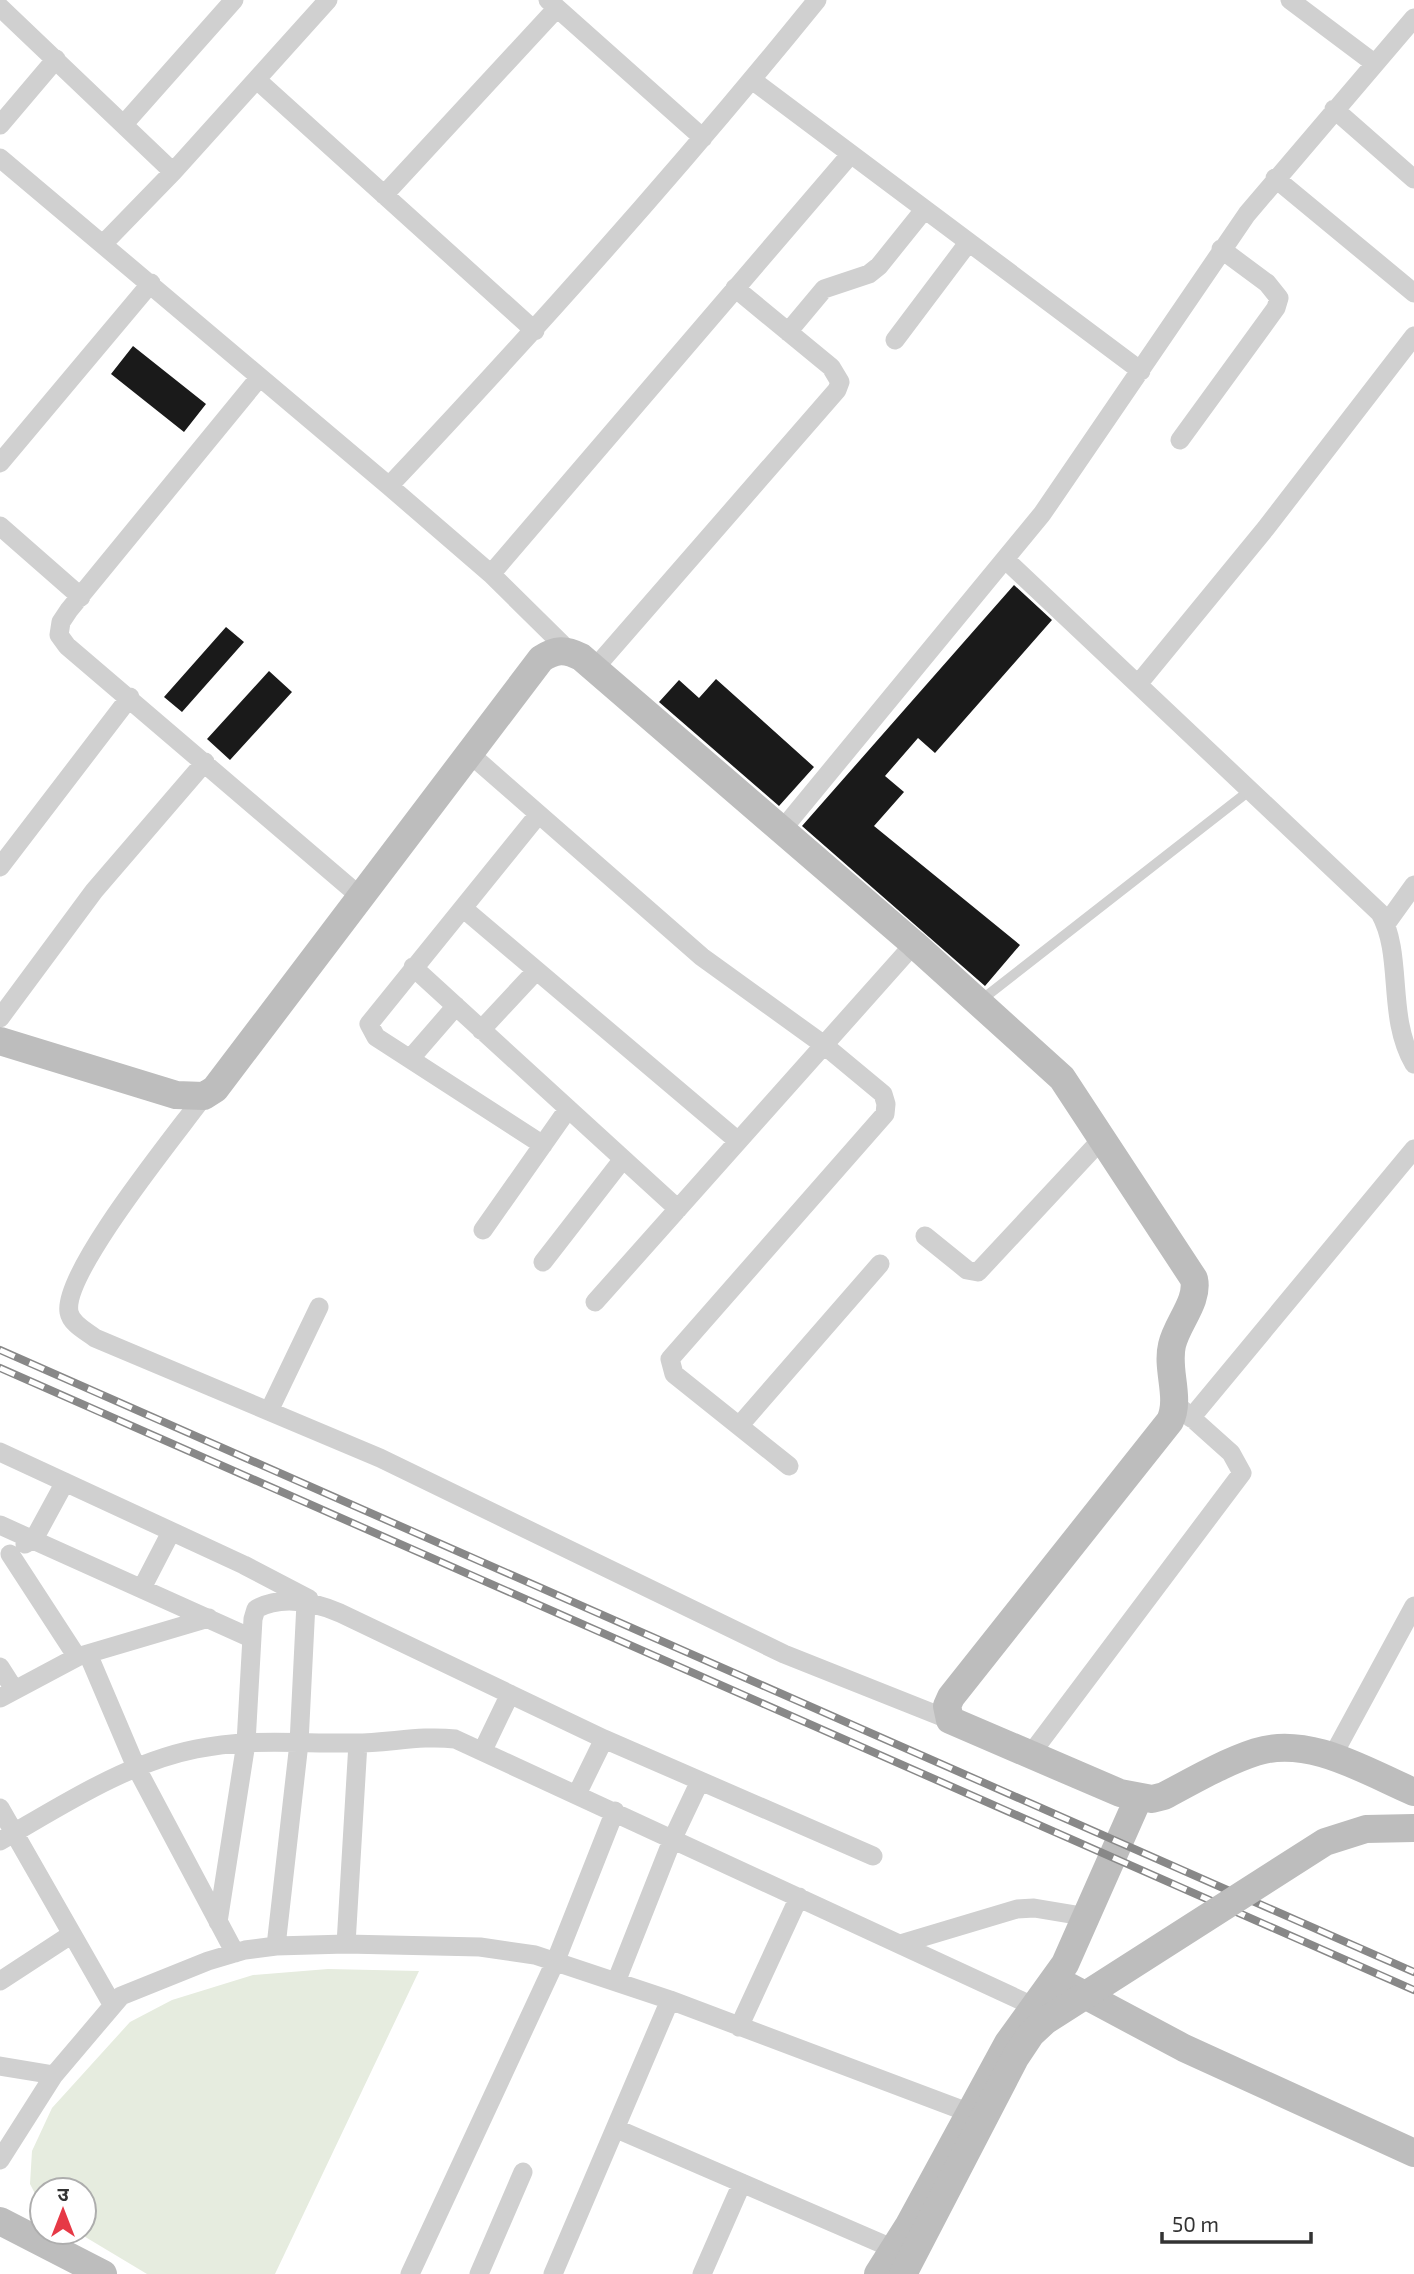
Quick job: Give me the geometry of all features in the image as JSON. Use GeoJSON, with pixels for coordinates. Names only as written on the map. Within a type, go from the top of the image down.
{"type":"FeatureCollection","features":[{"type":"Feature","properties":{"kind":"street"},"geometry":{"type":"LineString","coordinates":[[124,124],[234,0]]}},
{"type":"Feature","properties":{"kind":"street"},"geometry":{"type":"LineString","coordinates":[[389,486],[535,331],[703,138],[817,0]]}},
{"type":"Feature","properties":{"kind":"street"},"geometry":{"type":"LineString","coordinates":[[1290,0],[1374,63]]}},
{"type":"Feature","properties":{"kind":"street"},"geometry":{"type":"LineString","coordinates":[[104,243],[257,80],[318,3]]}},
{"type":"Feature","properties":{"kind":"street"},"geometry":{"type":"LineString","coordinates":[[384,195],[552,4],[703,138]]}},
{"type":"Feature","properties":{"kind":"street"},"geometry":{"type":"LineString","coordinates":[[0,7],[173,172]]}},
{"type":"Feature","properties":{"kind":"street"},"geometry":{"type":"LineString","coordinates":[[781,831],[1006,560],[1141,371],[1221,248],[1275,178],[1414,18]]}},
{"type":"Feature","properties":{"kind":"street"},"geometry":{"type":"LineString","coordinates":[[0,125],[56,60]]}},
{"type":"Feature","properties":{"kind":"street"},"geometry":{"type":"LineString","coordinates":[[257,80],[535,331]]}},
{"type":"Feature","properties":{"kind":"street"},"geometry":{"type":"LineString","coordinates":[[752,80],[1141,371]]}},
{"type":"Feature","properties":{"kind":"street"},"geometry":{"type":"LineString","coordinates":[[1334,109],[1414,179]]}},
{"type":"Feature","properties":{"kind":"street"},"geometry":{"type":"LineString","coordinates":[[491,574],[850,155]]}},
{"type":"Feature","properties":{"kind":"street"},"geometry":{"type":"LineString","coordinates":[[0,158],[104,243],[491,574],[568,650],[594,669],[915,944],[1062,1078],[1194,1279],[1194,1296],[1177,1326],[1170,1356],[1183,1410],[1231,1453],[1242,1472],[1030,1755]]}},
{"type":"Feature","properties":{"kind":"street"},"geometry":{"type":"LineString","coordinates":[[1275,178],[1414,293]]}},
{"type":"Feature","properties":{"kind":"street"},"geometry":{"type":"LineString","coordinates":[[788,332],[824,289],[869,274],[879,266],[924,210]]}},
{"type":"Feature","properties":{"kind":"street"},"geometry":{"type":"LineString","coordinates":[[895,340],[968,243]]}},
{"type":"Feature","properties":{"kind":"street"},"geometry":{"type":"LineString","coordinates":[[1180,440],[1276,308],[1279,298],[1267,282],[1221,248]]}},
{"type":"Feature","properties":{"kind":"street"},"geometry":{"type":"LineString","coordinates":[[0,463],[151,284]]}},
{"type":"Feature","properties":{"kind":"street"},"geometry":{"type":"LineString","coordinates":[[594,669],[836,390],[838,375],[735,288]]}},
{"type":"Feature","properties":{"kind":"street"},"geometry":{"type":"LineString","coordinates":[[1139,683],[1266,528],[1414,336]]}},
{"type":"Feature","properties":{"kind":"street"},"geometry":{"type":"LineString","coordinates":[[259,377],[61,622],[59,635],[68,646],[362,898]]}},
{"type":"Feature","properties":{"kind":"street"},"geometry":{"type":"LineString","coordinates":[[0,526],[81,597]]}},
{"type":"Feature","properties":{"kind":"street"},"geometry":{"type":"LineString","coordinates":[[1006,560],[1380,913],[1386,924],[1400,1033],[1414,1064]]}},
{"type":"Feature","properties":{"kind":"street"},"geometry":{"type":"LineString","coordinates":[[568,650],[554,651],[541,659],[215,1090],[204,1096],[88,1257],[69,1301],[69,1315],[76,1324],[95,1338],[380,1458],[784,1654],[950,1720],[1120,1793],[1139,1797],[1164,1796],[1258,1751],[1280,1747],[1306,1749],[1332,1757],[1414,1792]]}},
{"type":"Feature","properties":{"kind":"street"},"geometry":{"type":"LineString","coordinates":[[0,867],[130,697]]}},
{"type":"Feature","properties":{"kind":"street"},"geometry":{"type":"LineString","coordinates":[[470,754],[702,957],[824,1045],[883,1094],[885,1114],[670,1359],[674,1374],[789,1466]]}},
{"type":"Feature","properties":{"kind":"street"},"geometry":{"type":"LineString","coordinates":[[0,1018],[94,891],[205,762]]}},
{"type":"Feature","properties":{"kind":"street"},"geometry":{"type":"LineString","coordinates":[[538,815],[369,1024],[376,1037],[543,1145]]}},
{"type":"Feature","properties":{"kind":"street"},"geometry":{"type":"LineString","coordinates":[[1386,924],[1414,885]]}},
{"type":"Feature","properties":{"kind":"street"},"geometry":{"type":"LineString","coordinates":[[464,909],[738,1141]]}},
{"type":"Feature","properties":{"kind":"street"},"geometry":{"type":"LineString","coordinates":[[596,1302],[915,944]]}},
{"type":"Feature","properties":{"kind":"street"},"geometry":{"type":"LineString","coordinates":[[413,967],[678,1209]]}},
{"type":"Feature","properties":{"kind":"street"},"geometry":{"type":"LineString","coordinates":[[481,1030],[536,971]]}},
{"type":"Feature","properties":{"kind":"street"},"geometry":{"type":"LineString","coordinates":[[410,1059],[456,1006]]}},
{"type":"Feature","properties":{"kind":"street"},"geometry":{"type":"LineString","coordinates":[[0,1041],[176,1096],[204,1096]]}},
{"type":"Feature","properties":{"kind":"street"},"geometry":{"type":"LineString","coordinates":[[483,1230],[568,1109]]}},
{"type":"Feature","properties":{"kind":"street"},"geometry":{"type":"LineString","coordinates":[[925,1236],[967,1270],[978,1272],[1101,1140]]}},
{"type":"Feature","properties":{"kind":"street"},"geometry":{"type":"LineString","coordinates":[[950,1720],[947,1706],[951,1697],[1170,1421],[1183,1410],[1414,1149]]}},
{"type":"Feature","properties":{"kind":"street"},"geometry":{"type":"LineString","coordinates":[[543,1262],[623,1159]]}},
{"type":"Feature","properties":{"kind":"street"},"geometry":{"type":"LineString","coordinates":[[740,1426],[880,1264]]}},
{"type":"Feature","properties":{"kind":"street"},"geometry":{"type":"LineString","coordinates":[[269,1411],[319,1307]]}},
{"type":"Feature","properties":{"kind":"street"},"geometry":{"type":"LineString","coordinates":[[0,1452],[171,1532],[313,1604],[604,1739],[873,1856]]}},
{"type":"Feature","properties":{"kind":"street"},"geometry":{"type":"LineString","coordinates":[[65,1482],[34,1539],[5,1557],[82,1656],[136,1768],[235,1953]]}},
{"type":"Feature","properties":{"kind":"street"},"geometry":{"type":"LineString","coordinates":[[0,1525],[251,1638]]}},
{"type":"Feature","properties":{"kind":"street"},"geometry":{"type":"LineString","coordinates":[[142,1588],[171,1532]]}},
{"type":"Feature","properties":{"kind":"street"},"geometry":{"type":"LineString","coordinates":[[218,1922],[246,1743],[251,1638],[256,1609],[274,1603],[313,1604]]}},
{"type":"Feature","properties":{"kind":"street"},"geometry":{"type":"LineString","coordinates":[[276,1946],[313,1604]]}},
{"type":"Feature","properties":{"kind":"street"},"geometry":{"type":"LineString","coordinates":[[1332,1757],[1414,1606]]}},
{"type":"Feature","properties":{"kind":"street"},"geometry":{"type":"LineString","coordinates":[[0,1667],[7,1694],[82,1656],[209,1618]]}},
{"type":"Feature","properties":{"kind":"street"},"geometry":{"type":"LineString","coordinates":[[483,1750],[510,1694]]}},
{"type":"Feature","properties":{"kind":"street"},"geometry":{"type":"LineString","coordinates":[[7,1837],[136,1768],[197,1748],[246,1743],[358,1743],[436,1737],[455,1740],[483,1750],[1033,2006]]}},
{"type":"Feature","properties":{"kind":"street"},"geometry":{"type":"LineString","coordinates":[[577,1794],[604,1739]]}},
{"type":"Feature","properties":{"kind":"street"},"geometry":{"type":"LineString","coordinates":[[346,1944],[358,1743]]}},
{"type":"Feature","properties":{"kind":"street"},"geometry":{"type":"LineString","coordinates":[[616,1982],[673,1838],[700,1781]]}},
{"type":"Feature","properties":{"kind":"street"},"geometry":{"type":"LineString","coordinates":[[898,2262],[909,2225],[1008,2043],[1054,1979],[1088,1917],[1139,1797]]}},
{"type":"Feature","properties":{"kind":"street"},"geometry":{"type":"LineString","coordinates":[[0,1808],[7,1837],[72,1934],[112,2004]]}},
{"type":"Feature","properties":{"kind":"street"},"geometry":{"type":"LineString","coordinates":[[410,2274],[556,1961],[615,1811]]}},
{"type":"Feature","properties":{"kind":"street"},"geometry":{"type":"LineString","coordinates":[[878,2274],[898,2262],[1015,2059],[1031,2034],[1045,2021],[1325,1842],[1366,1829],[1414,1828]]}},
{"type":"Feature","properties":{"kind":"street"},"geometry":{"type":"LineString","coordinates":[[739,2027],[799,1897]]}},
{"type":"Feature","properties":{"kind":"street"},"geometry":{"type":"LineString","coordinates":[[900,1944],[1017,1909],[1034,1908],[1088,1917]]}},
{"type":"Feature","properties":{"kind":"street"},"geometry":{"type":"LineString","coordinates":[[0,1981],[72,1934]]}},
{"type":"Feature","properties":{"kind":"street"},"geometry":{"type":"LineString","coordinates":[[0,2160],[54,2075],[112,2004],[133,1990],[235,1953],[276,1946],[346,1944],[480,1947],[556,1961],[670,2000],[970,2113]]}},
{"type":"Feature","properties":{"kind":"street"},"geometry":{"type":"LineString","coordinates":[[1054,1979],[1184,2048],[1414,2153]]}},
{"type":"Feature","properties":{"kind":"street"},"geometry":{"type":"LineString","coordinates":[[553,2274],[670,2000]]}},
{"type":"Feature","properties":{"kind":"street"},"geometry":{"type":"LineString","coordinates":[[0,2066],[54,2075]]}},
{"type":"Feature","properties":{"kind":"street"},"geometry":{"type":"LineString","coordinates":[[617,2129],[741,2183],[898,2262]]}},
{"type":"Feature","properties":{"kind":"street"},"geometry":{"type":"LineString","coordinates":[[479,2274],[523,2172]]}},
{"type":"Feature","properties":{"kind":"street"},"geometry":{"type":"LineString","coordinates":[[702,2274],[741,2183]]}},
{"type":"Feature","properties":{"kind":"street"},"geometry":{"type":"LineString","coordinates":[[0,2221],[103,2274]]}},
{"type":"Feature","properties":{"kind":"street"},"geometry":{"type":"LineString","coordinates":[[909,2225],[910,2274]]}},
{"type":"Feature","properties":{"kind":"lane"},"geometry":{"type":"LineString","coordinates":[[980,1002],[1249,791]]}},
{"type":"Feature","properties":{"kind":"shaded area"},"geometry":{"type":"Polygon","coordinates":[[[328,1969],[419,1971],[275,2274],[147,2274],[98,2245],[98,2176],[30,2176],[32,2151],[52,2108],[130,2022],[172,2000],[253,1975],[328,1969]]]}},
{"type":"Feature","properties":{"kind":"building"},"geometry":{"type":"Polygon","coordinates":[[[133,346],[206,404],[184,432],[111,374],[133,346]]]}},
{"type":"Feature","properties":{"kind":"building"},"geometry":{"type":"Polygon","coordinates":[[[1014,585],[1052,620],[935,753],[918,738],[885,776],[904,792],[874,826],[1020,945],[985,986],[802,826],[1014,585]]]}},
{"type":"Feature","properties":{"kind":"building"},"geometry":{"type":"Polygon","coordinates":[[[226,627],[244,642],[182,712],[164,697],[226,627]]]}},
{"type":"Feature","properties":{"kind":"building"},"geometry":{"type":"Polygon","coordinates":[[[269,671],[292,692],[230,760],[207,739],[269,671]]]}},
{"type":"Feature","properties":{"kind":"building"},"geometry":{"type":"Polygon","coordinates":[[[716,679],[814,767],[779,806],[659,702],[679,680],[699,698],[716,679]]]}},
{"type":"Feature","properties":{"kind":"railway"},"geometry":{"type":"LineString","coordinates":[[0,1350],[1414,1972]]}},
{"type":"Feature","properties":{"kind":"railway"},"geometry":{"type":"LineString","coordinates":[[0,1368],[1414,1990]]}}]}
